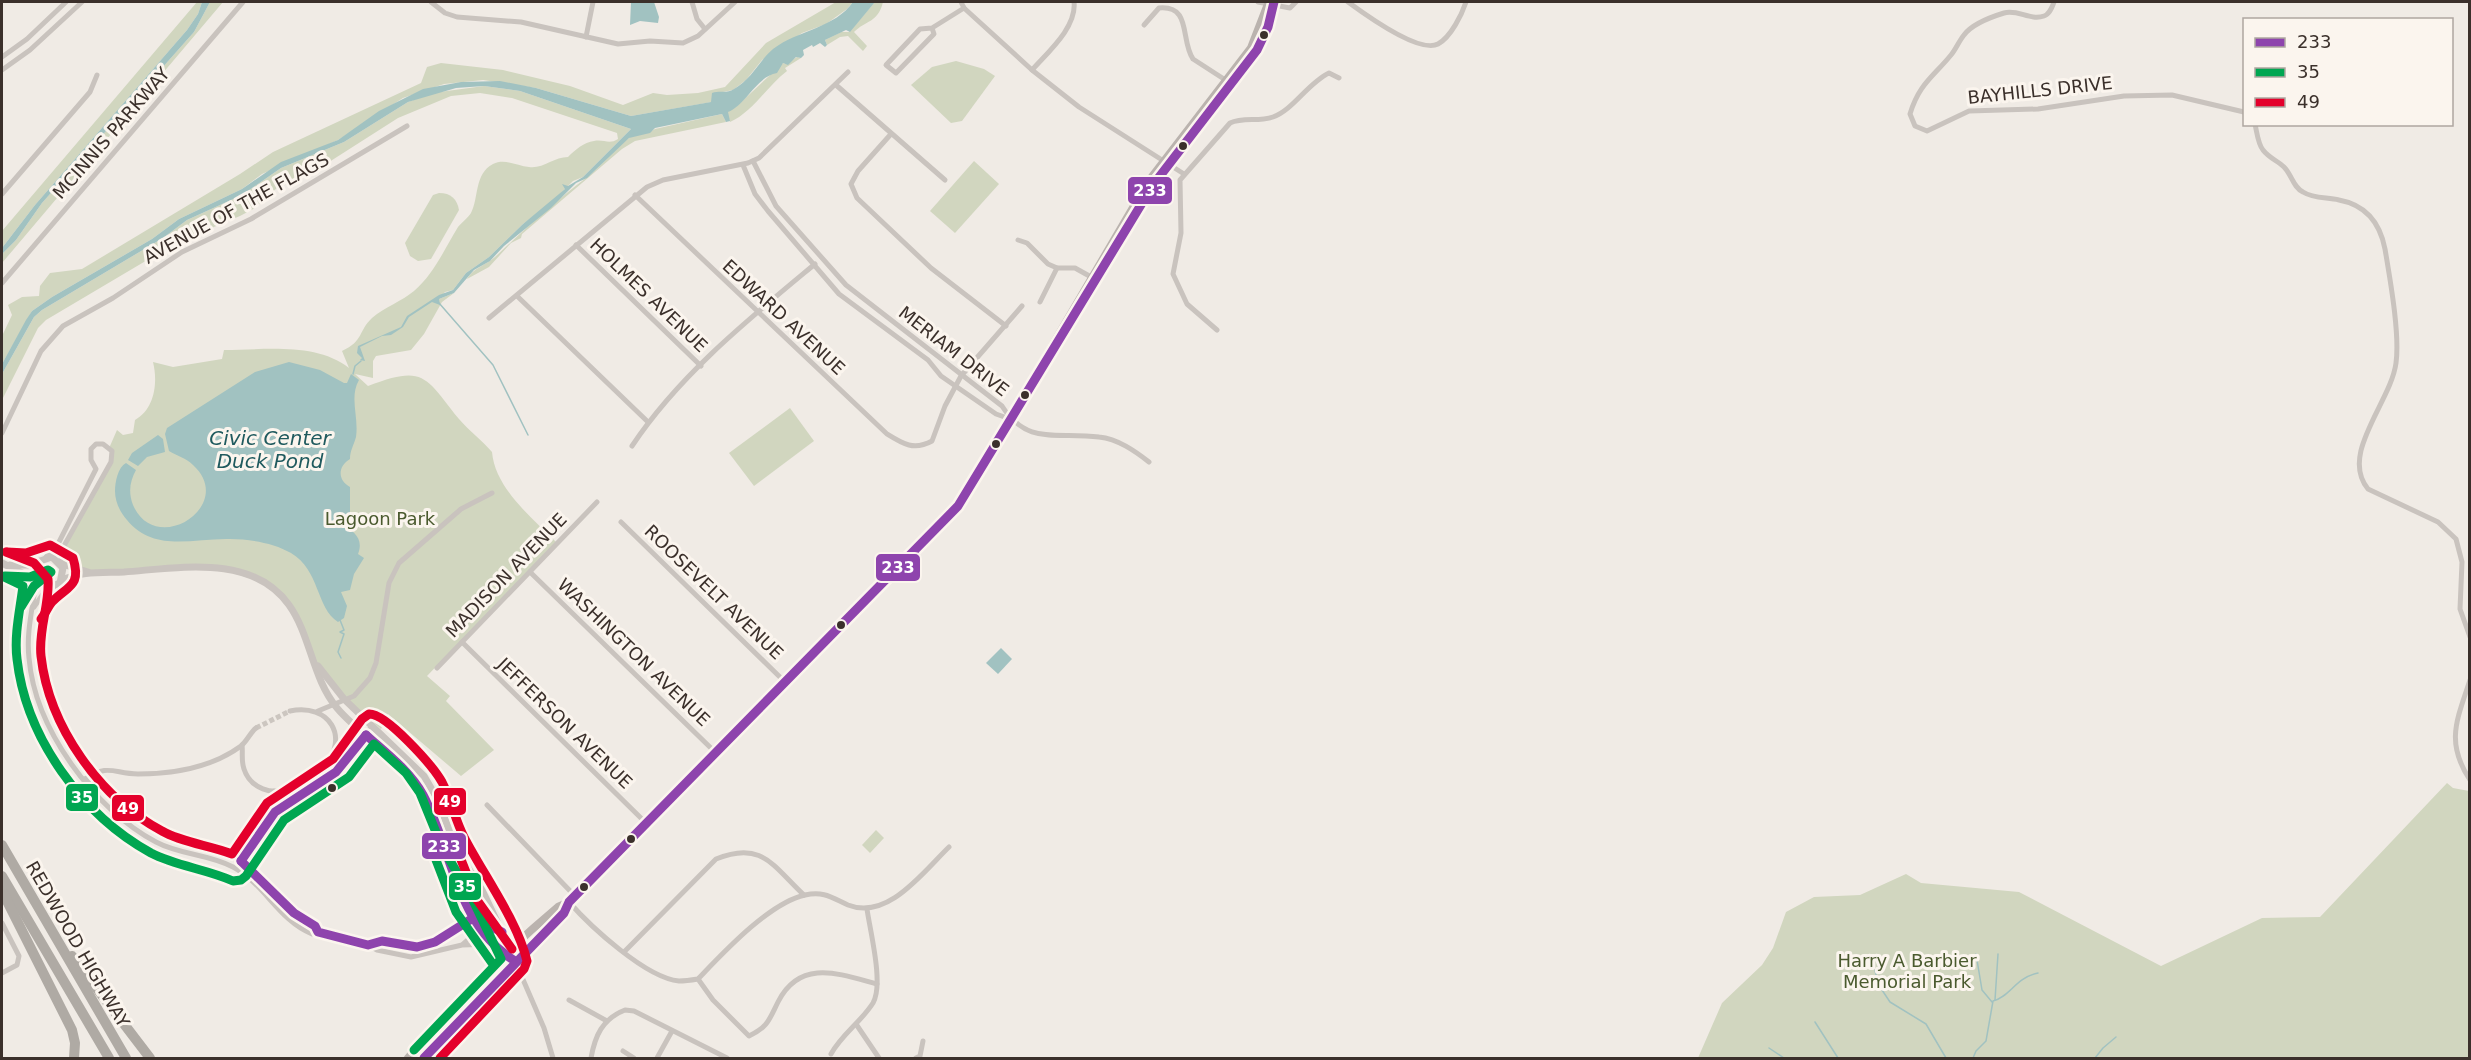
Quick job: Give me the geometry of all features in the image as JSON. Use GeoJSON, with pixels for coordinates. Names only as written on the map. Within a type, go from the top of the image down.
{"type":"FeatureCollection","features":[{"type":"Feature","properties":{"kind":"highway","name":"REDWOOD HIGHWAY"},"geometry":{"type":"LineString","coordinates":[[2,845],[126,1059]]}},
{"type":"Feature","properties":{"kind":"highway","name":"REDWOOD HIGHWAY"},"geometry":{"type":"LineString","coordinates":[[2,876],[109,1059]]}},
{"type":"Feature","properties":{"kind":"highway"},"geometry":{"type":"LineString","coordinates":[[2,891],[72,1030],[75,1043],[74,1059]]}},
{"type":"Feature","properties":{"kind":"highway"},"geometry":{"type":"LineString","coordinates":[[44,918],[150,1059]]}},
{"type":"Feature","properties":{"kind":"main road"},"geometry":{"type":"LineString","coordinates":[[424,1058],[515,961],[564,913],[569,902],[958,506],[1026,393],[1037,380],[1094,279],[1166,162],[1257,50],[1271,3]]}},
{"type":"Feature","properties":{"kind":"main road"},"geometry":{"type":"LineString","coordinates":[[408,1059],[445,1015],[510,948],[558,906],[569,902]]}},
{"type":"Feature","properties":{"kind":"street"},"geometry":{"type":"LineString","coordinates":[[2,57],[27,39],[66,2]]}},
{"type":"Feature","properties":{"kind":"street"},"geometry":{"type":"LineString","coordinates":[[2,70],[30,50],[82,2]]}},
{"type":"Feature","properties":{"kind":"street","name":"MCINNIS PARKWAY"},"geometry":{"type":"LineString","coordinates":[[2,283],[243,2]]}},
{"type":"Feature","properties":{"kind":"street"},"geometry":{"type":"LineString","coordinates":[[431,2],[445,13],[457,17],[520,22],[618,44],[650,41],[683,43],[705,29],[735,2]]}},
{"type":"Feature","properties":{"kind":"street"},"geometry":{"type":"LineString","coordinates":[[586,37],[593,2]]}},
{"type":"Feature","properties":{"kind":"street"},"geometry":{"type":"LineString","coordinates":[[692,2],[697,19],[705,29]]}},
{"type":"Feature","properties":{"kind":"street"},"geometry":{"type":"LineString","coordinates":[[1032,70],[1058,40],[1075,15],[1074,2]]}},
{"type":"Feature","properties":{"kind":"street"},"geometry":{"type":"LineString","coordinates":[[1258,2],[1290,8],[1296,2]]}},
{"type":"Feature","properties":{"kind":"street"},"geometry":{"type":"LineString","coordinates":[[1348,2],[1382,26],[1418,43],[1432,45],[1439,44],[1453,27],[1466,2]]}},
{"type":"Feature","properties":{"kind":"street","name":"BAYHILLS DRIVE"},"geometry":{"type":"LineString","coordinates":[[2054,2],[2049,13],[2044,16],[2036,18],[2005,13],[1965,33],[1951,55],[1928,77],[1920,91],[1910,114],[1915,126],[1920,130],[1933,129],[1969,111],[2038,109],[2124,96],[2183,96],[2243,112]]}},
{"type":"Feature","properties":{"kind":"street"},"geometry":{"type":"LineString","coordinates":[[932,28],[934,34],[896,73],[886,64],[920,29],[932,28],[963,5],[1032,70],[1079,107],[1184,174]]}},
{"type":"Feature","properties":{"kind":"street"},"geometry":{"type":"LineString","coordinates":[[1144,25],[1159,8],[1168,7],[1176,10],[1183,21],[1190,55],[1229,82]]}},
{"type":"Feature","properties":{"kind":"street"},"geometry":{"type":"LineString","coordinates":[[489,318],[635,195],[663,180],[743,165],[753,161],[849,72]]}},
{"type":"Feature","properties":{"kind":"street"},"geometry":{"type":"LineString","coordinates":[[1217,330],[1187,304],[1173,274],[1181,233],[1179,192],[1184,174],[1230,123],[1236,120],[1271,118],[1280,113],[1317,79],[1329,73],[1339,78]]}},
{"type":"Feature","properties":{"kind":"street"},"geometry":{"type":"LineString","coordinates":[[2,194],[90,92],[97,75]]}},
{"type":"Feature","properties":{"kind":"street"},"geometry":{"type":"LineString","coordinates":[[836,85],[945,180]]}},
{"type":"Feature","properties":{"kind":"street","name":"AVENUE OF THE FLAGS"},"geometry":{"type":"LineString","coordinates":[[2,433],[41,351],[63,326],[113,298],[182,252],[251,219],[407,126]]}},
{"type":"Feature","properties":{"kind":"street"},"geometry":{"type":"LineString","coordinates":[[2256,126],[2261,148],[2284,167],[2297,188],[2312,196],[2354,205],[2370,216],[2378,226],[2386,260],[2396,362],[2386,394],[2363,443],[2358,471],[2360,480],[2368,489],[2438,522],[2456,539],[2462,562],[2460,609],[2469,637]]}},
{"type":"Feature","properties":{"kind":"street"},"geometry":{"type":"LineString","coordinates":[[891,134],[858,171],[851,184],[857,198],[930,268],[1006,326]]}},
{"type":"Feature","properties":{"kind":"street","name":"MERIAM DRIVE"},"geometry":{"type":"LineString","coordinates":[[753,161],[776,206],[821,259],[868,304],[1002,406],[1010,419]]}},
{"type":"Feature","properties":{"kind":"street","name":"MERIAM DRIVE"},"geometry":{"type":"LineString","coordinates":[[743,165],[755,194],[768,212],[813,265],[853,306],[928,360],[941,376],[956,387],[996,414],[1010,419]]}},
{"type":"Feature","properties":{"kind":"street","name":"EDWARD AVENUE"},"geometry":{"type":"LineString","coordinates":[[635,195],[756,313],[887,434],[907,446],[922,447],[932,441],[938,432],[945,406],[956,387]]}},
{"type":"Feature","properties":{"kind":"street"},"geometry":{"type":"LineString","coordinates":[[1018,240],[1028,243],[1048,264],[1057,268],[1076,268],[1094,279]]}},
{"type":"Feature","properties":{"kind":"street","name":"HOLMES AVENUE"},"geometry":{"type":"LineString","coordinates":[[576,245],[701,366]]}},
{"type":"Feature","properties":{"kind":"street"},"geometry":{"type":"LineString","coordinates":[[632,446],[648,422],[701,366],[756,313],[821,259]]}},
{"type":"Feature","properties":{"kind":"street"},"geometry":{"type":"LineString","coordinates":[[1040,302],[1057,268]]}},
{"type":"Feature","properties":{"kind":"street"},"geometry":{"type":"LineString","coordinates":[[517,296],[648,422]]}},
{"type":"Feature","properties":{"kind":"street"},"geometry":{"type":"LineString","coordinates":[[956,387],[961,376],[1022,306]]}},
{"type":"Feature","properties":{"kind":"street"},"geometry":{"type":"LineString","coordinates":[[1010,419],[1017,427],[1033,433],[1101,437],[1114,441],[1149,462]]}},
{"type":"Feature","properties":{"kind":"street"},"geometry":{"type":"LineString","coordinates":[[10,565],[38,561],[46,557],[57,546],[96,469],[91,460],[91,449],[96,444],[103,444],[112,451],[111,462],[65,544],[61,563],[62,580]]}},
{"type":"Feature","properties":{"kind":"street"},"geometry":{"type":"LineString","coordinates":[[290,711],[301,709],[318,711],[355,695],[374,671],[388,587],[396,567],[457,513],[492,493]]}},
{"type":"Feature","properties":{"kind":"street","name":"MADISON AVENUE"},"geometry":{"type":"LineString","coordinates":[[437,668],[597,502]]}},
{"type":"Feature","properties":{"kind":"street","name":"ROOSEVELT AVENUE"},"geometry":{"type":"LineString","coordinates":[[621,522],[786,683]]}},
{"type":"Feature","properties":{"kind":"street"},"geometry":{"type":"LineString","coordinates":[[46,557],[94,573]]}},
{"type":"Feature","properties":{"kind":"street"},"geometry":{"type":"LineString","coordinates":[[38,561],[33,570],[35,581],[28,657],[38,696],[60,745],[92,792],[121,818],[151,839],[175,849],[211,858],[236,869],[256,885],[291,921],[308,932],[318,932],[368,945],[378,950],[411,957],[462,945],[493,944]]}},
{"type":"Feature","properties":{"kind":"street"},"geometry":{"type":"LineString","coordinates":[[2,563],[10,565],[45,587],[54,587]]}},
{"type":"Feature","properties":{"kind":"street"},"geometry":{"type":"LineString","coordinates":[[31,611],[40,597],[62,580],[94,573],[197,566],[232,571],[256,578],[275,590],[290,607],[333,703],[406,772],[422,793],[458,879],[464,904],[473,918],[482,925],[502,932]]}},
{"type":"Feature","properties":{"kind":"street","name":"WASHINGTON AVENUE"},"geometry":{"type":"LineString","coordinates":[[530,572],[716,753]]}},
{"type":"Feature","properties":{"kind":"street","name":"JEFFERSON AVENUE"},"geometry":{"type":"LineString","coordinates":[[462,642],[647,824]]}},
{"type":"Feature","properties":{"kind":"street"},"geometry":{"type":"LineString","coordinates":[[312,660],[344,699],[412,762],[428,782],[455,847],[489,904],[510,948],[544,1028],[553,1059]]}},
{"type":"Feature","properties":{"kind":"street"},"geometry":{"type":"LineString","coordinates":[[2469,680],[2454,739],[2456,754],[2469,780]]}},
{"type":"Feature","properties":{"kind":"street"},"geometry":{"type":"LineString","coordinates":[[318,711],[327,719],[336,736],[333,756],[322,768]]}},
{"type":"Feature","properties":{"kind":"street"},"geometry":{"type":"LineString","coordinates":[[328,777],[345,764],[372,726]]}},
{"type":"Feature","properties":{"kind":"street"},"geometry":{"type":"LineString","coordinates":[[85,779],[104,769],[135,774],[172,773],[212,763],[243,745],[256,728]]}},
{"type":"Feature","properties":{"kind":"street"},"geometry":{"type":"LineString","coordinates":[[243,745],[242,763],[247,776],[260,789],[274,791],[290,787]]}},
{"type":"Feature","properties":{"kind":"street"},"geometry":{"type":"LineString","coordinates":[[85,779],[150,828],[177,841],[219,850],[241,861],[266,881],[292,913],[315,926],[318,932]]}},
{"type":"Feature","properties":{"kind":"street"},"geometry":{"type":"LineString","coordinates":[[274,791],[278,802],[275,812]]}},
{"type":"Feature","properties":{"kind":"street"},"geometry":{"type":"LineString","coordinates":[[236,869],[275,812],[296,796]]}},
{"type":"Feature","properties":{"kind":"street"},"geometry":{"type":"LineString","coordinates":[[488,805],[575,896]]}},
{"type":"Feature","properties":{"kind":"street"},"geometry":{"type":"LineString","coordinates":[[175,849],[177,841]]}},
{"type":"Feature","properties":{"kind":"street"},"geometry":{"type":"LineString","coordinates":[[569,902],[584,920],[624,952],[663,976],[678,981],[698,979],[739,938],[767,915],[804,895],[831,895],[849,905],[867,909],[894,899],[949,847]]}},
{"type":"Feature","properties":{"kind":"street"},"geometry":{"type":"LineString","coordinates":[[624,952],[716,859],[736,851],[755,852],[764,857],[804,895]]}},
{"type":"Feature","properties":{"kind":"street"},"geometry":{"type":"LineString","coordinates":[[462,945],[482,925],[489,904]]}},
{"type":"Feature","properties":{"kind":"street"},"geometry":{"type":"LineString","coordinates":[[831,1054],[838,1041],[856,1024],[874,1001],[877,984],[867,909]]}},
{"type":"Feature","properties":{"kind":"street"},"geometry":{"type":"LineString","coordinates":[[368,945],[382,941],[411,946],[427,945],[473,918]]}},
{"type":"Feature","properties":{"kind":"street"},"geometry":{"type":"LineString","coordinates":[[2,923],[19,956],[17,965],[2,973]]}},
{"type":"Feature","properties":{"kind":"street"},"geometry":{"type":"LineString","coordinates":[[482,925],[502,956],[515,961]]}},
{"type":"Feature","properties":{"kind":"street"},"geometry":{"type":"LineString","coordinates":[[698,979],[713,1000],[749,1036],[765,1029],[783,993],[799,977],[826,971],[877,984]]}},
{"type":"Feature","properties":{"kind":"street"},"geometry":{"type":"LineString","coordinates":[[569,1000],[607,1021]]}},
{"type":"Feature","properties":{"kind":"street"},"geometry":{"type":"LineString","coordinates":[[591,1059],[595,1037],[607,1021],[625,1010],[727,1059]]}},
{"type":"Feature","properties":{"kind":"street"},"geometry":{"type":"LineString","coordinates":[[856,1024],[879,1059]]}},
{"type":"Feature","properties":{"kind":"street"},"geometry":{"type":"LineString","coordinates":[[657,1059],[672,1031]]}},
{"type":"Feature","properties":{"kind":"street"},"geometry":{"type":"LineString","coordinates":[[916,1059],[920,1056],[923,1041]]}},
{"type":"Feature","properties":{"kind":"street"},"geometry":{"type":"LineString","coordinates":[[623,1051],[634,1059]]}},
{"type":"Feature","properties":{"kind":"green space"},"geometry":{"type":"Polygon","coordinates":[[[197,2],[202,2],[198,14],[187,30],[35,205],[2,248],[2,231],[197,2]]]}},
{"type":"Feature","properties":{"kind":"green space"},"geometry":{"type":"Polygon","coordinates":[[[210,2],[223,2],[2,263],[2,254],[16,240],[42,203],[194,32],[210,2]]]}},
{"type":"Feature","properties":{"kind":"green space"},"geometry":{"type":"Polygon","coordinates":[[[836,2],[853,2],[826,24],[802,33],[762,60],[746,80],[733,90],[723,92],[712,102],[631,116],[536,88],[483,80],[444,84],[403,98],[338,140],[262,174],[242,189],[179,219],[152,239],[52,297],[32,311],[2,364],[2,336],[12,315],[8,305],[22,297],[39,296],[40,286],[50,273],[82,269],[273,152],[421,83],[427,67],[441,63],[503,70],[570,86],[623,105],[653,93],[667,95],[698,93],[725,87],[766,43],[836,2]]]}},
{"type":"Feature","properties":{"kind":"green space"},"geometry":{"type":"Polygon","coordinates":[[[875,2],[883,2],[878,14],[854,32],[867,46],[863,51],[848,36],[840,37],[827,45],[825,40],[841,32],[849,32],[875,2]]]}},
{"type":"Feature","properties":{"kind":"green space"},"geometry":{"type":"Polygon","coordinates":[[[797,57],[801,58],[785,68],[787,71],[746,112],[730,122],[727,112],[738,105],[783,63],[786,64],[797,57]]]}},
{"type":"Feature","properties":{"kind":"green space"},"geometry":{"type":"Polygon","coordinates":[[[956,61],[984,69],[995,76],[962,121],[951,123],[911,85],[932,67],[956,61]]]}},
{"type":"Feature","properties":{"kind":"green space","name":"Lagoon Park"},"geometry":{"type":"Polygon","coordinates":[[[484,86],[520,91],[631,129],[583,177],[573,181],[489,257],[466,273],[453,290],[445,292],[439,299],[454,293],[442,302],[424,334],[411,350],[376,356],[373,361],[373,378],[355,374],[368,386],[401,376],[422,378],[430,384],[463,423],[492,452],[500,478],[516,502],[556,542],[427,676],[450,696],[446,701],[494,750],[461,776],[388,714],[381,729],[342,696],[312,660],[290,607],[263,582],[216,568],[94,573],[62,564],[62,549],[111,462],[110,446],[117,430],[123,435],[133,433],[135,420],[142,415],[151,402],[155,386],[153,362],[173,367],[222,359],[224,350],[289,349],[321,354],[349,368],[342,351],[357,340],[372,318],[409,295],[427,277],[458,227],[471,213],[480,180],[487,168],[498,162],[529,167],[539,166],[568,157],[590,142],[615,141],[618,139],[617,133],[512,98],[480,93],[451,96],[398,118],[315,171],[277,188],[255,208],[176,243],[46,320],[38,328],[2,400],[2,374],[34,317],[42,310],[163,238],[187,220],[242,195],[281,168],[344,142],[408,102],[432,93],[484,86]]]}},
{"type":"Feature","properties":{"kind":"green space"},"geometry":{"type":"Polygon","coordinates":[[[722,114],[726,122],[635,141],[622,149],[522,234],[521,238],[511,243],[489,267],[467,279],[551,206],[592,174],[630,137],[722,114]]]}},
{"type":"Feature","properties":{"kind":"green space"},"geometry":{"type":"Polygon","coordinates":[[[974,161],[999,184],[955,233],[930,211],[974,161]]]}},
{"type":"Feature","properties":{"kind":"green space"},"geometry":{"type":"Polygon","coordinates":[[[439,193],[453,197],[459,210],[431,259],[418,261],[410,256],[405,243],[433,195],[439,193]]]}},
{"type":"Feature","properties":{"kind":"green space"},"geometry":{"type":"Polygon","coordinates":[[[790,408],[814,441],[754,486],[729,453],[790,408]]]}},
{"type":"Feature","properties":{"kind":"green space","name":"Harry A Barbier Memorial Park"},"geometry":{"type":"Polygon","coordinates":[[[2447,783],[2453,788],[2469,791],[2469,1058],[1698,1058],[1722,1003],[1762,965],[1773,948],[1786,912],[1814,897],[1860,895],[1906,874],[1921,883],[2019,892],[2161,966],[2262,918],[2320,917],[2447,783]]]}},
{"type":"Feature","properties":{"kind":"green space"},"geometry":{"type":"Polygon","coordinates":[[[876,830],[884,838],[870,853],[862,845],[876,830]]]}},
{"type":"Feature","properties":{"kind":"water"},"geometry":{"type":"Polygon","coordinates":[[[202,2],[210,2],[194,32],[42,203],[16,240],[2,254],[2,248],[35,205],[187,30],[198,14],[202,2]]]}},
{"type":"Feature","properties":{"kind":"water"},"geometry":{"type":"Polygon","coordinates":[[[631,2],[654,2],[659,17],[658,23],[640,21],[630,25],[631,2]]]}},
{"type":"Feature","properties":{"kind":"water"},"geometry":{"type":"Polygon","coordinates":[[[853,2],[875,2],[850,32],[846,30],[825,40],[827,45],[825,47],[820,43],[813,47],[812,45],[803,50],[804,55],[801,58],[796,57],[788,65],[783,63],[777,73],[763,79],[728,112],[730,121],[726,122],[722,114],[655,128],[650,133],[629,138],[587,178],[576,183],[490,261],[474,270],[454,293],[439,299],[440,305],[432,302],[409,317],[403,327],[391,335],[382,336],[360,347],[365,361],[360,360],[362,358],[357,353],[358,346],[401,327],[407,316],[439,295],[453,290],[466,273],[489,257],[523,224],[565,189],[562,184],[568,186],[583,177],[631,129],[520,91],[484,86],[456,88],[408,102],[344,142],[281,168],[242,195],[187,220],[163,238],[42,310],[34,317],[2,374],[2,364],[26,320],[32,311],[52,297],[152,239],[179,219],[242,189],[281,162],[338,140],[379,111],[423,89],[461,82],[500,81],[536,88],[631,116],[711,102],[712,93],[729,91],[740,85],[773,49],[836,18],[853,2]]]}},
{"type":"Feature","properties":{"kind":"water","name":"Civic Center Duck Pond"},"geometry":{"type":"Polygon","coordinates":[[[289,362],[320,370],[344,383],[347,383],[351,374],[359,380],[354,400],[356,437],[350,459],[341,469],[343,481],[350,487],[350,518],[342,524],[357,536],[360,544],[358,554],[364,558],[354,574],[350,590],[341,592],[347,606],[344,618],[338,622],[325,608],[307,569],[291,553],[269,544],[245,540],[175,541],[149,537],[127,520],[116,499],[115,487],[118,475],[126,463],[136,470],[130,491],[133,505],[144,520],[158,527],[174,526],[188,520],[199,509],[205,496],[204,480],[193,465],[169,451],[165,434],[167,428],[255,372],[289,362]]]}},
{"type":"Feature","properties":{"kind":"water","name":"Civic Center Duck Pond"},"geometry":{"type":"Polygon","coordinates":[[[158,435],[163,439],[165,452],[147,457],[138,466],[128,460],[132,453],[158,435]]]}},
{"type":"Feature","properties":{"kind":"water"},"geometry":{"type":"Polygon","coordinates":[[[1001,648],[1012,659],[998,674],[986,663],[1001,648]]]}},
{"type":"Feature","properties":{"kind":"waterway"},"geometry":{"type":"LineString","coordinates":[[439,303],[493,365],[528,435]]}},
{"type":"Feature","properties":{"kind":"waterway"},"geometry":{"type":"LineString","coordinates":[[353,374],[355,366],[361,361]]}},
{"type":"Feature","properties":{"kind":"waterway"},"geometry":{"type":"LineString","coordinates":[[340,620],[344,630],[340,632],[344,634],[338,652],[341,658]]}},
{"type":"Feature","properties":{"kind":"waterway"},"geometry":{"type":"LineString","coordinates":[[1976,954],[1982,990],[1992,1002]]}},
{"type":"Feature","properties":{"kind":"waterway"},"geometry":{"type":"LineString","coordinates":[[1995,1000],[1998,954]]}},
{"type":"Feature","properties":{"kind":"waterway"},"geometry":{"type":"LineString","coordinates":[[1875,970],[1878,984],[1890,1002],[1926,1024],[1946,1058]]}},
{"type":"Feature","properties":{"kind":"waterway"},"geometry":{"type":"LineString","coordinates":[[1973,1058],[1976,1051],[1986,1041],[1993,1001],[1999,999],[2030,975],[2038,973]]}},
{"type":"Feature","properties":{"kind":"waterway"},"geometry":{"type":"LineString","coordinates":[[1815,1022],[1838,1058]]}},
{"type":"Feature","properties":{"kind":"waterway"},"geometry":{"type":"LineString","coordinates":[[2095,1058],[2116,1037]]}},
{"type":"Feature","properties":{"kind":"waterway"},"geometry":{"type":"LineString","coordinates":[[1769,1048],[1784,1058]]}},
{"type":"Feature","properties":{"kind":"tunnel"},"geometry":{"type":"LineString","coordinates":[[256,728],[290,711]]}},
{"type":"Feature","properties":{"kind":"tunnel"},"geometry":{"type":"LineString","coordinates":[[290,787],[323,768]]}},
{"type":"Feature","properties":{"kind":"tunnel"},"geometry":{"type":"LineString","coordinates":[[296,796],[328,777]]}},
{"type":"Feature","properties":{"kind":"transit line","name":"233"},"geometry":{"type":"LineString","coordinates":[[424,1058],[564,913],[569,902],[958,506],[1153,185],[1257,50],[1268,27],[1274,2]]}},
{"type":"Feature","properties":{"kind":"transit line","name":"49"},"geometry":{"type":"LineString","coordinates":[[7,552],[26,553],[50,545],[73,558],[76,575],[72,585],[52,602],[41,619]]}},
{"type":"Feature","properties":{"kind":"transit line","name":"49"},"geometry":{"type":"LineString","coordinates":[[6,552],[34,563],[48,579],[41,656],[46,683],[66,734],[81,758],[118,800],[139,817],[162,831],[232,854],[267,803],[333,759],[362,719],[369,714],[377,716],[397,731],[429,764],[442,782],[464,837],[516,930],[527,961],[524,969],[440,1058]]}},
{"type":"Feature","properties":{"kind":"transit line","name":"35"},"geometry":{"type":"LineString","coordinates":[[5,576],[30,577],[48,570],[51,572],[34,586],[21,607]]}},
{"type":"Feature","properties":{"kind":"transit line","name":"35"},"geometry":{"type":"LineString","coordinates":[[2,576],[23,586],[17,632],[17,659],[32,717],[45,745],[81,796],[102,818],[151,853],[233,881],[241,880],[284,820],[349,777],[374,744],[406,773],[420,793],[442,847],[471,896],[501,959],[414,1050]]}},
{"type":"Feature","properties":{"kind":"transit line","name":"233"},"geometry":{"type":"LineString","coordinates":[[366,735],[418,786],[433,817],[468,908],[480,928],[495,946],[515,961]]}},
{"type":"Feature","properties":{"kind":"transit line","name":"233"},"geometry":{"type":"LineString","coordinates":[[241,861],[275,812],[336,772],[366,735]]}},
{"type":"Feature","properties":{"kind":"transit line","name":"49"},"geometry":{"type":"LineString","coordinates":[[458,852],[477,900],[512,949]]}},
{"type":"Feature","properties":{"kind":"transit line","name":"35"},"geometry":{"type":"LineString","coordinates":[[436,860],[456,912],[492,963]]}},
{"type":"Feature","properties":{"kind":"transit line","name":"233"},"geometry":{"type":"LineString","coordinates":[[241,861],[294,913],[315,926],[318,932],[368,945],[382,941],[417,947],[435,942],[473,918],[502,932]]}}]}
